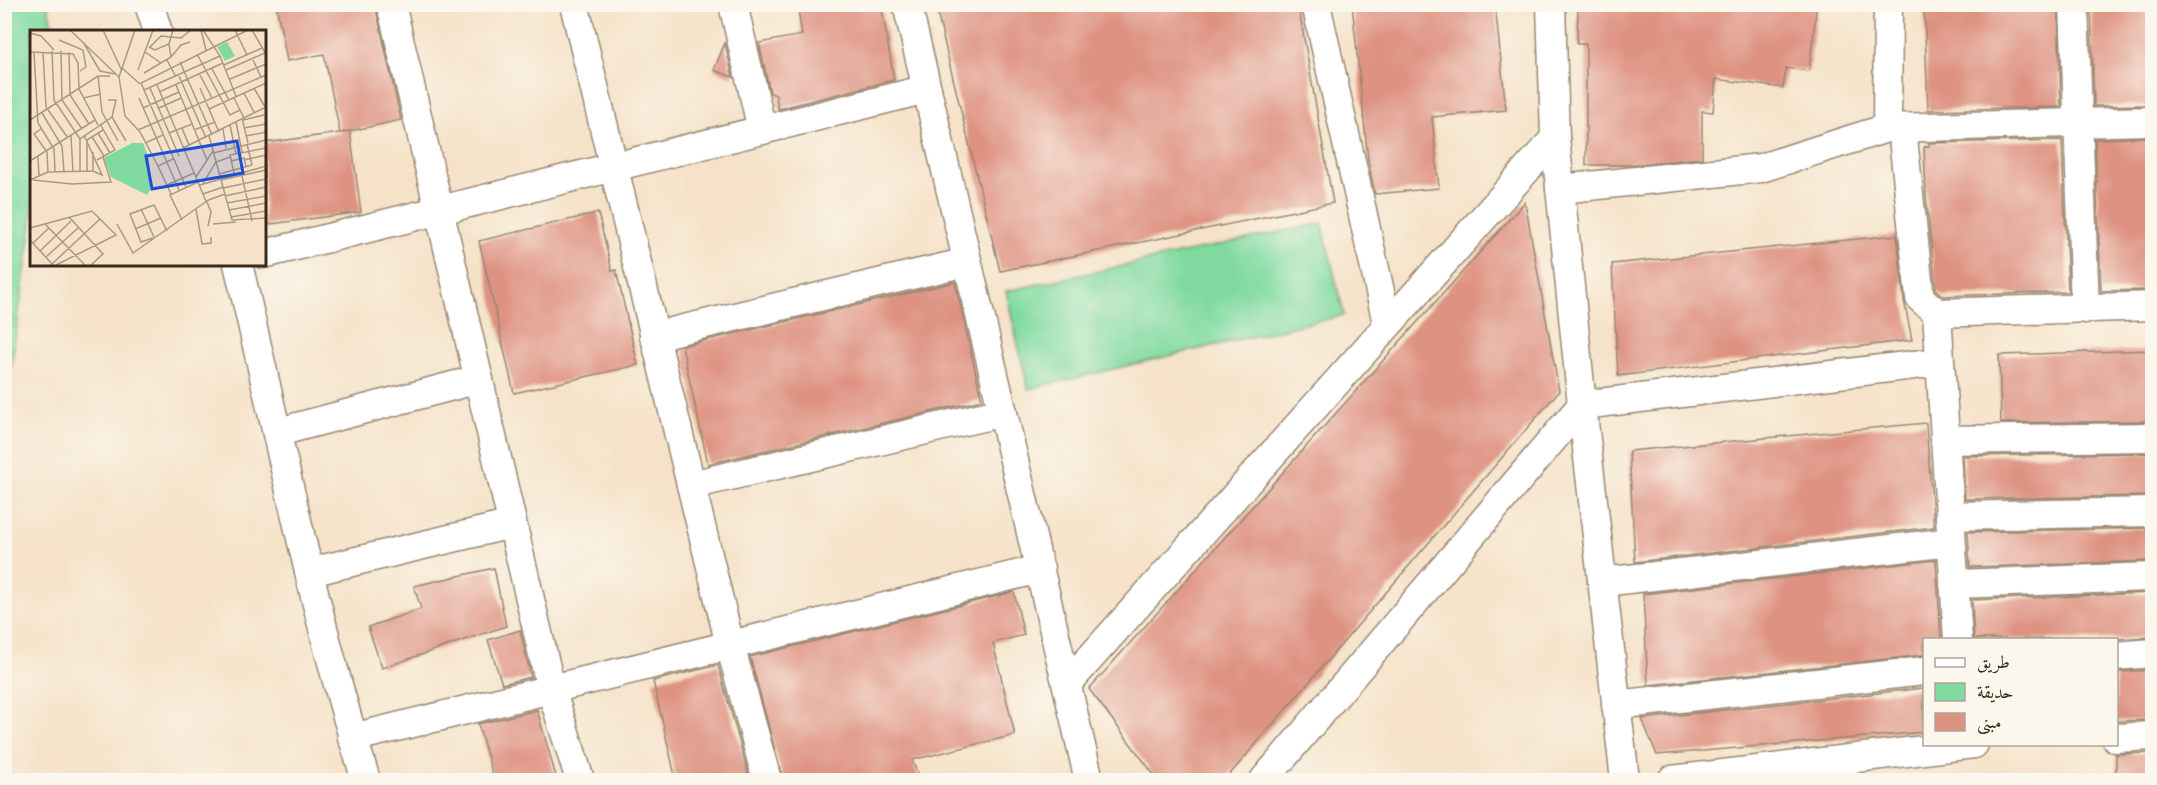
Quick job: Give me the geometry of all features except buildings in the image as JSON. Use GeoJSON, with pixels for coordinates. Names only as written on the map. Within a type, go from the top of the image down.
{"type":"FeatureCollection","features":[{"type":"Feature","properties":{"kind":"street"},"geometry":{"type":"LineString","coordinates":[[149,4],[157,30]]}},
{"type":"Feature","properties":{"kind":"street"},"geometry":{"type":"LineString","coordinates":[[391,4],[551,689],[580,780]]}},
{"type":"Feature","properties":{"kind":"street"},"geometry":{"type":"LineString","coordinates":[[574,4],[612,168],[730,645],[767,780]]}},
{"type":"Feature","properties":{"kind":"street"},"geometry":{"type":"LineString","coordinates":[[733,4],[762,130]]}},
{"type":"Feature","properties":{"kind":"street"},"geometry":{"type":"LineString","coordinates":[[907,4],[1089,780]]}},
{"type":"Feature","properties":{"kind":"street"},"geometry":{"type":"LineString","coordinates":[[1316,4],[1387,323]]}},
{"type":"Feature","properties":{"kind":"street"},"geometry":{"type":"LineString","coordinates":[[1551,4],[1555,138],[1582,405],[1625,780]]}},
{"type":"Feature","properties":{"kind":"street"},"geometry":{"type":"LineString","coordinates":[[1888,4],[1895,128],[1920,298],[1937,313],[2152,306]]}},
{"type":"Feature","properties":{"kind":"street"},"geometry":{"type":"LineString","coordinates":[[2074,4],[2085,309]]}},
{"type":"Feature","properties":{"kind":"street"},"geometry":{"type":"LineString","coordinates":[[266,254],[927,89]]}},
{"type":"Feature","properties":{"kind":"street"},"geometry":{"type":"LineString","coordinates":[[1560,189],[1761,168],[1895,128],[2152,121]]}},
{"type":"Feature","properties":{"kind":"street"},"geometry":{"type":"LineString","coordinates":[[1067,684],[1387,323],[1555,138]]}},
{"type":"Feature","properties":{"kind":"street"},"geometry":{"type":"LineString","coordinates":[[654,336],[967,262]]}},
{"type":"Feature","properties":{"kind":"street"},"geometry":{"type":"LineString","coordinates":[[238,266],[310,572],[352,738],[366,780]]}},
{"type":"Feature","properties":{"kind":"street"},"geometry":{"type":"LineString","coordinates":[[1937,313],[1958,638]]}},
{"type":"Feature","properties":{"kind":"street"},"geometry":{"type":"LineString","coordinates":[[1264,780],[1582,405],[1939,362]]}},
{"type":"Feature","properties":{"kind":"street"},"geometry":{"type":"LineString","coordinates":[[278,432],[479,379]]}},
{"type":"Feature","properties":{"kind":"street"},"geometry":{"type":"LineString","coordinates":[[691,485],[1003,412]]}},
{"type":"Feature","properties":{"kind":"street"},"geometry":{"type":"LineString","coordinates":[[1945,440],[2152,437]]}},
{"type":"Feature","properties":{"kind":"street"},"geometry":{"type":"LineString","coordinates":[[1602,582],[1950,529],[2152,512]]}},
{"type":"Feature","properties":{"kind":"street"},"geometry":{"type":"LineString","coordinates":[[310,572],[512,524]]}},
{"type":"Feature","properties":{"kind":"street"},"geometry":{"type":"LineString","coordinates":[[352,738],[1040,569]]}},
{"type":"Feature","properties":{"kind":"street"},"geometry":{"type":"LineString","coordinates":[[1954,584],[2152,577]]}},
{"type":"Feature","properties":{"kind":"street"},"geometry":{"type":"LineString","coordinates":[[2118,656],[2152,653]]}},
{"type":"Feature","properties":{"kind":"street"},"geometry":{"type":"LineString","coordinates":[[1616,705],[1923,671]]}},
{"type":"Feature","properties":{"kind":"street"},"geometry":{"type":"LineString","coordinates":[[2118,738],[2152,736]]}},
{"type":"Feature","properties":{"kind":"street"},"geometry":{"type":"LineString","coordinates":[[1672,780],[1957,746]]}},
{"type":"Feature","properties":{"kind":"green space"},"geometry":{"type":"Polygon","coordinates":[[[5,4],[48,5],[53,30],[30,30],[30,237],[5,409],[5,4]]]}},
{"type":"Feature","properties":{"kind":"green space"},"geometry":{"type":"Polygon","coordinates":[[[1322,223],[1344,315],[1028,389],[1006,291],[1322,223]]]}}]}
